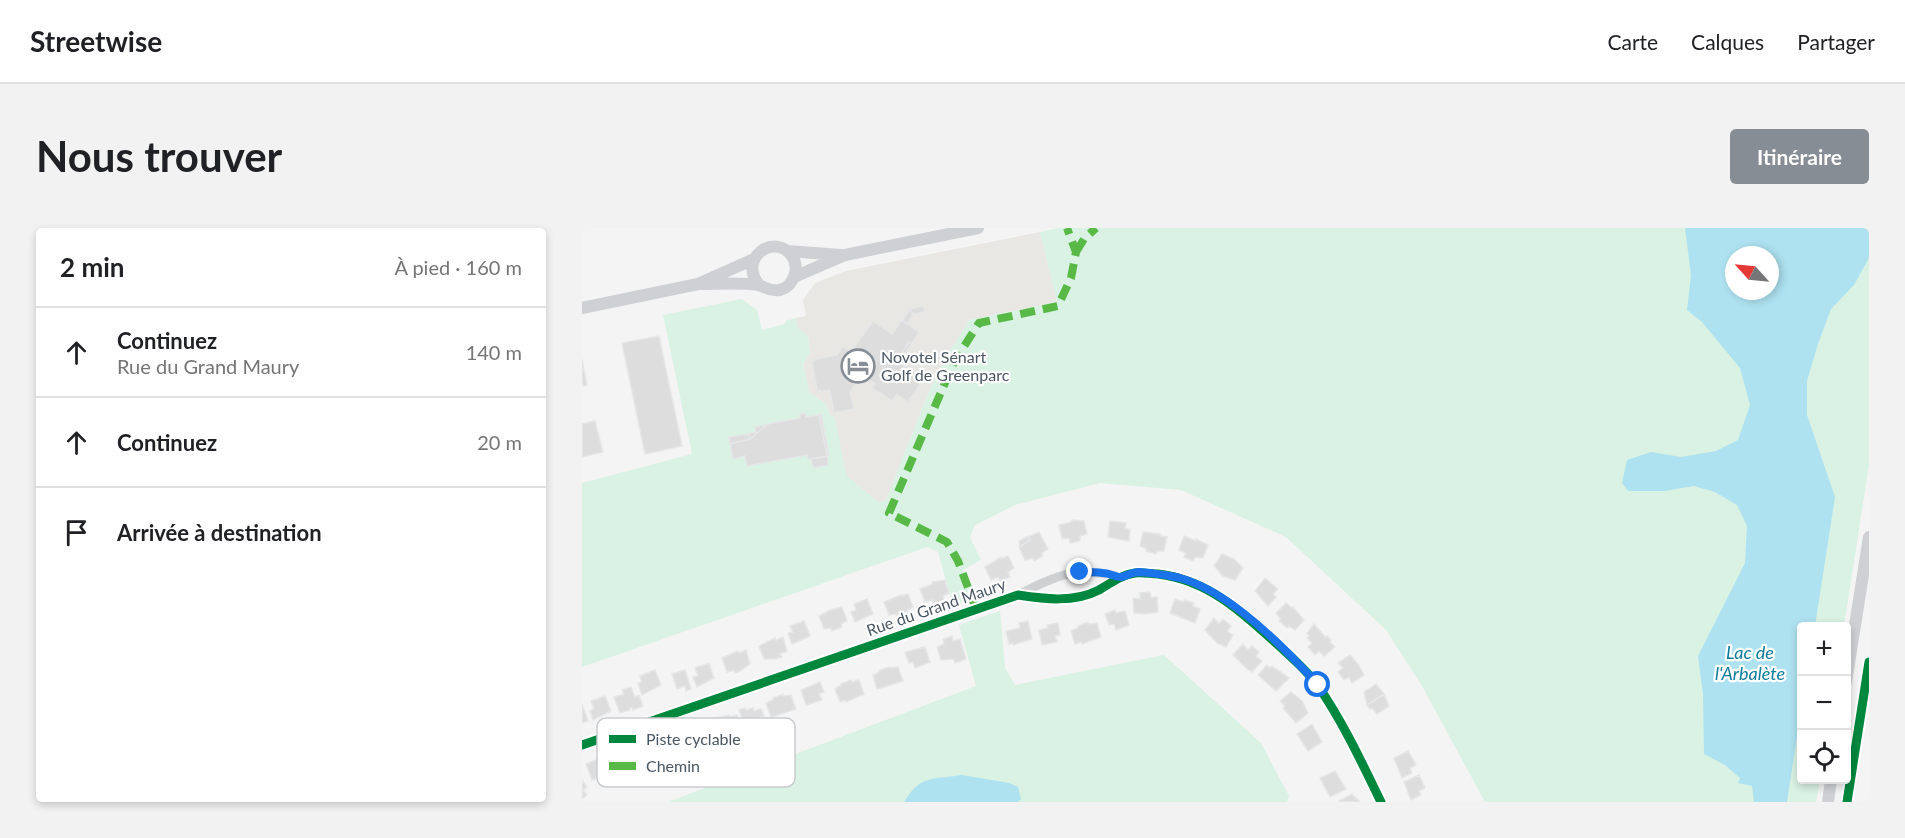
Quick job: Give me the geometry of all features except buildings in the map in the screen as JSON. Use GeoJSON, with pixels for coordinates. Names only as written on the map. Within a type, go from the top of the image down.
{"type":"FeatureCollection","features":[{"type":"Feature","properties":{"kind":"main road"},"geometry":{"type":"LineString","coordinates":[[794,277],[845,255],[978,228]]}},
{"type":"Feature","properties":{"kind":"main road"},"geometry":{"type":"LineString","coordinates":[[582,308],[698,284],[754,259],[759,253],[772,247],[787,251],[845,255]]}},
{"type":"Feature","properties":{"kind":"main road"},"geometry":{"type":"LineString","coordinates":[[698,284],[759,285],[771,291],[778,290],[790,283],[794,277],[795,263],[787,251]]}},
{"type":"Feature","properties":{"kind":"main road"},"geometry":{"type":"LineString","coordinates":[[754,259],[752,273],[759,285]]}},
{"type":"Feature","properties":{"kind":"main road"},"geometry":{"type":"LineString","coordinates":[[1847,676],[1869,537]]}},
{"type":"Feature","properties":{"kind":"main road"},"geometry":{"type":"LineString","coordinates":[[1828,802],[1830,784]]}},
{"type":"Feature","properties":{"kind":"street"},"geometry":{"type":"LineString","coordinates":[[1018,595],[1050,578],[1080,572],[1104,573],[1120,577]]}},
{"type":"Feature","properties":{"kind":"street","name":"Rue du Grand Maury"},"geometry":{"type":"LineString","coordinates":[[660,718],[1018,595],[1043,599],[1066,599],[1096,591],[1120,577],[1137,572],[1181,579],[1211,590],[1230,603],[1302,667],[1318,685],[1344,728],[1381,802]]}},
{"type":"Feature","properties":{"kind":"street","name":"Rue du Grand Maury"},"geometry":{"type":"LineString","coordinates":[[582,745],[597,740]]}},
{"type":"Feature","properties":{"kind":"shaded area"},"geometry":{"type":"Polygon","coordinates":[[[1040,232],[1057,302],[969,320],[929,391],[886,500],[879,503],[846,476],[835,418],[829,414],[827,405],[809,392],[803,363],[810,352],[808,337],[798,328],[796,318],[806,316],[803,300],[815,283],[846,271],[1040,232]]]}},
{"type":"Feature","properties":{"kind":"green space"},"geometry":{"type":"Polygon","coordinates":[[[1058,228],[1869,228],[1869,465],[1845,622],[1797,622],[1797,784],[1819,784],[1816,802],[1485,802],[1422,686],[1386,630],[1286,537],[1181,490],[1100,483],[1015,505],[975,525],[970,537],[981,560],[963,570],[977,598],[953,606],[938,552],[927,547],[582,667],[582,483],[692,454],[663,315],[742,299],[757,310],[762,330],[785,324],[785,321],[796,318],[798,328],[808,336],[810,352],[803,364],[809,392],[827,405],[829,414],[835,418],[846,475],[879,503],[886,500],[929,391],[969,320],[1057,302],[1040,232],[1058,228]]]}},
{"type":"Feature","properties":{"kind":"green space"},"geometry":{"type":"Polygon","coordinates":[[[1000,611],[1005,668],[1015,685],[1164,655],[1261,743],[1289,796],[1287,802],[668,802],[708,787],[795,787],[795,754],[976,686],[959,625],[1000,611]]]}},
{"type":"Feature","properties":{"kind":"water","name":"Lac de l'Arbalète"},"geometry":{"type":"Polygon","coordinates":[[[1685,228],[1869,228],[1869,258],[1854,285],[1831,309],[1807,381],[1807,415],[1835,497],[1816,622],[1797,622],[1797,736],[1787,802],[1754,802],[1752,786],[1738,783],[1740,778],[1725,765],[1704,754],[1703,694],[1698,656],[1745,563],[1747,526],[1737,505],[1715,492],[1694,486],[1665,491],[1628,491],[1622,483],[1627,460],[1651,452],[1681,457],[1716,451],[1738,440],[1750,405],[1740,368],[1702,322],[1687,310],[1691,275],[1685,228]]]}},
{"type":"Feature","properties":{"kind":"water"},"geometry":{"type":"Polygon","coordinates":[[[962,775],[1009,783],[1018,787],[1021,799],[1018,802],[904,802],[922,782],[962,775]]]}},
{"type":"Feature","properties":{"kind":"marked path"},"geometry":{"type":"LineString","coordinates":[[976,609],[958,561],[947,542],[889,513],[954,362],[979,323],[1058,306],[1071,278],[1076,252],[1067,228]]}},
{"type":"Feature","properties":{"kind":"marked path"},"geometry":{"type":"LineString","coordinates":[[1076,252],[1084,239],[1096,228]]}},
{"type":"Feature","properties":{"kind":"cycle path"},"geometry":{"type":"LineString","coordinates":[[660,718],[1018,595],[1048,599],[1079,597],[1135,573],[1158,574],[1193,583],[1223,599],[1299,664],[1314,680],[1336,714],[1381,802]]}},
{"type":"Feature","properties":{"kind":"cycle path"},"geometry":{"type":"LineString","coordinates":[[1847,802],[1869,662]]}},
{"type":"Feature","properties":{"kind":"cycle path"},"geometry":{"type":"LineString","coordinates":[[582,745],[597,740]]}},
{"type":"Feature","properties":{"kind":"place","name":"Novotel Sénart Golf de Greenparc"},"geometry":{"type":"Point","coordinates":[858,366]}},
{"type":"Feature","properties":{"kind":"route"},"geometry":{"type":"LineString","coordinates":[[1080,572],[1104,573],[1120,577],[1137,572],[1161,575],[1181,579],[1211,590],[1259,628],[1302,667],[1318,685]]}}]}
